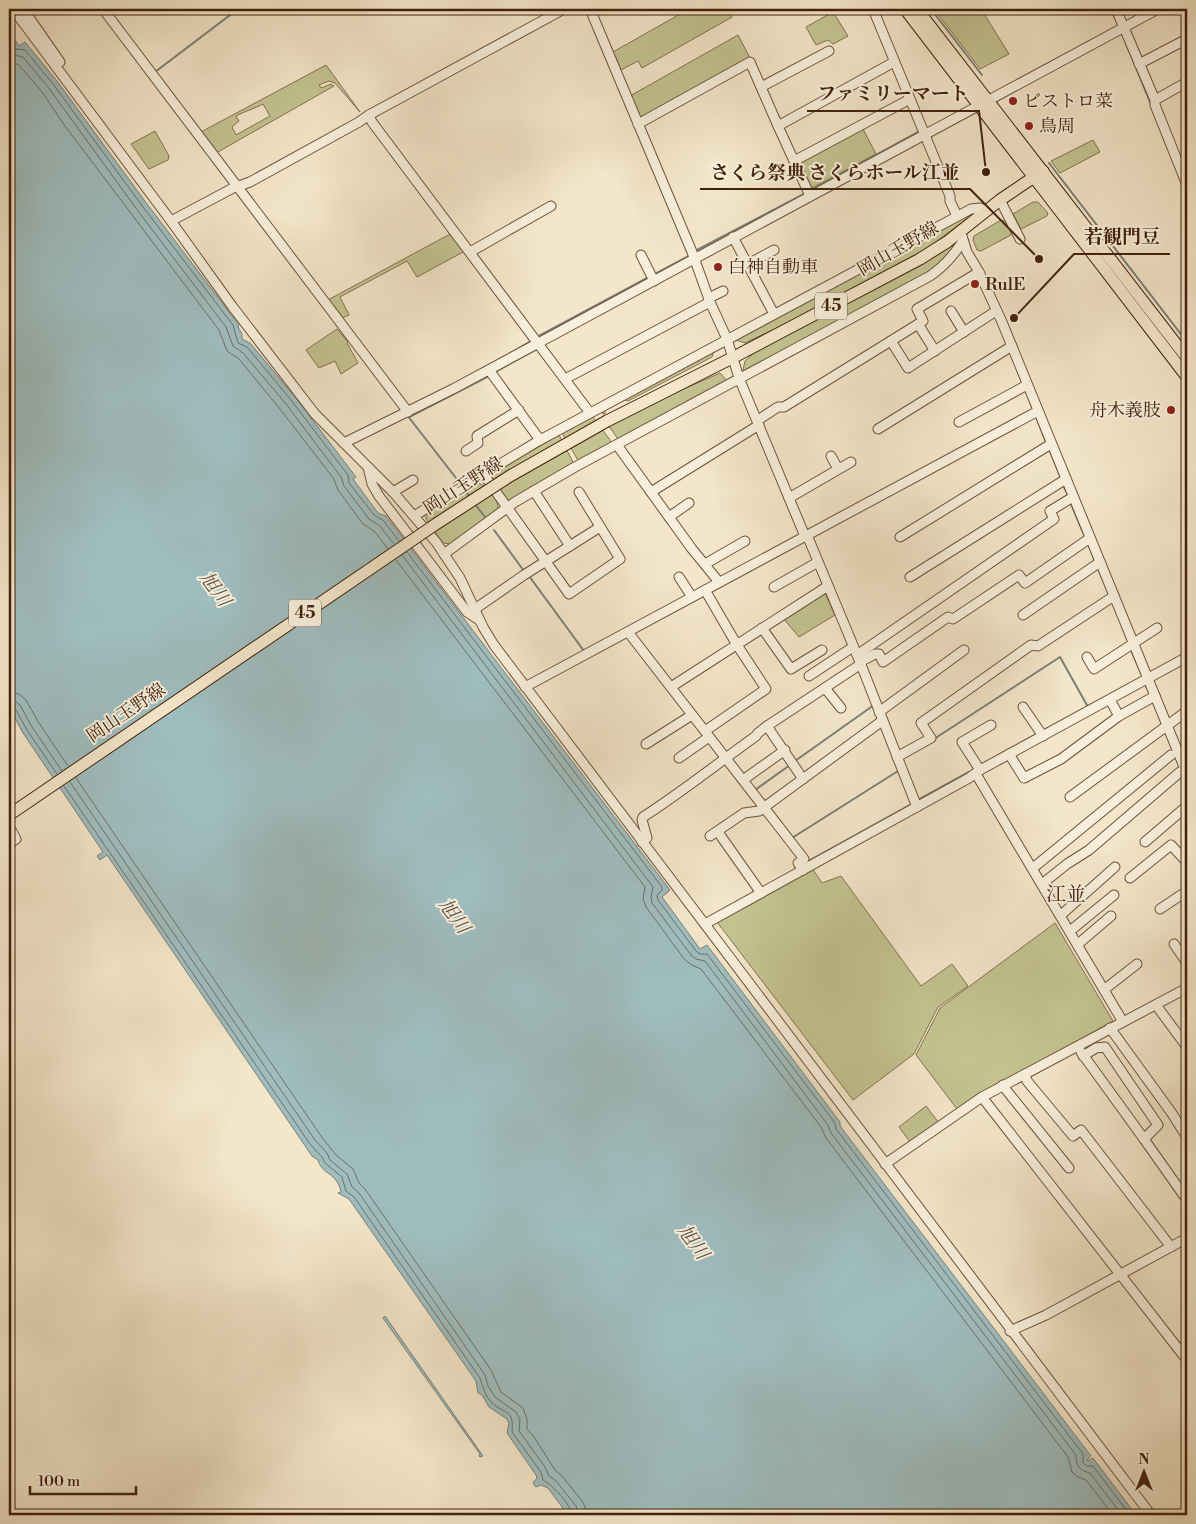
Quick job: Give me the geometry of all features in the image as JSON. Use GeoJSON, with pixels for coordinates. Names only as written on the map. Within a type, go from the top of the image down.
{"type":"FeatureCollection","features":[{"type":"Feature","properties":{"kind":"main road"},"geometry":{"type":"LineString","coordinates":[[905,9],[983,102],[1187,358]]}},
{"type":"Feature","properties":{"kind":"main road"},"geometry":{"type":"LineString","coordinates":[[917,9],[983,102]]}},
{"type":"Feature","properties":{"kind":"main road"},"geometry":{"type":"LineString","coordinates":[[1039,174],[1187,377]]}},
{"type":"Feature","properties":{"kind":"main road","name":"岡山玉野線"},"geometry":{"type":"LineString","coordinates":[[9,815],[436,524],[510,476],[607,421],[734,357],[962,236],[986,211],[1039,174]]}},
{"type":"Feature","properties":{"kind":"street"},"geometry":{"type":"LineString","coordinates":[[12,9],[171,221],[232,306],[315,414],[393,492],[444,554],[460,578],[491,640],[525,687],[1010,1331],[1151,1515]]}},
{"type":"Feature","properties":{"kind":"street"},"geometry":{"type":"LineString","coordinates":[[23,9],[60,62],[55,65]]}},
{"type":"Feature","properties":{"kind":"street"},"geometry":{"type":"LineString","coordinates":[[103,9],[406,413]]}},
{"type":"Feature","properties":{"kind":"street"},"geometry":{"type":"LineString","coordinates":[[171,221],[250,182],[564,9]]}},
{"type":"Feature","properties":{"kind":"street"},"geometry":{"type":"LineString","coordinates":[[590,9],[693,255],[734,357],[740,378],[804,534],[807,535],[816,563],[879,712],[915,804]]}},
{"type":"Feature","properties":{"kind":"street"},"geometry":{"type":"LineString","coordinates":[[873,9],[922,136],[950,196],[950,201],[957,216]]}},
{"type":"Feature","properties":{"kind":"street"},"geometry":{"type":"LineString","coordinates":[[1116,9],[1155,100],[1155,105],[1187,185]]}},
{"type":"Feature","properties":{"kind":"street"},"geometry":{"type":"LineString","coordinates":[[344,443],[491,372],[537,343],[652,277],[693,255],[735,240],[809,193],[922,136],[1158,9]]}},
{"type":"Feature","properties":{"kind":"street"},"geometry":{"type":"LineString","coordinates":[[1139,64],[1187,39]]}},
{"type":"Feature","properties":{"kind":"street"},"geometry":{"type":"LineString","coordinates":[[761,87],[829,51]]}},
{"type":"Feature","properties":{"kind":"street"},"geometry":{"type":"LineString","coordinates":[[638,124],[750,62],[809,193]]}},
{"type":"Feature","properties":{"kind":"street"},"geometry":{"type":"LineString","coordinates":[[778,126],[893,63]]}},
{"type":"Feature","properties":{"kind":"street"},"geometry":{"type":"LineString","coordinates":[[1155,100],[1187,82]]}},
{"type":"Feature","properties":{"kind":"street"},"geometry":{"type":"LineString","coordinates":[[794,162],[908,100]]}},
{"type":"Feature","properties":{"kind":"street"},"geometry":{"type":"LineString","coordinates":[[369,117],[590,413]]}},
{"type":"Feature","properties":{"kind":"street"},"geometry":{"type":"LineString","coordinates":[[1000,200],[1020,239]]}},
{"type":"Feature","properties":{"kind":"street"},"geometry":{"type":"LineString","coordinates":[[470,252],[551,206]]}},
{"type":"Feature","properties":{"kind":"street"},"geometry":{"type":"LineString","coordinates":[[414,516],[540,440],[957,216],[974,208],[986,211]]}},
{"type":"Feature","properties":{"kind":"street"},"geometry":{"type":"LineString","coordinates":[[444,554],[534,491],[575,467],[930,276],[954,255],[962,236]]}},
{"type":"Feature","properties":{"kind":"street"},"geometry":{"type":"LineString","coordinates":[[962,236],[996,311],[1025,386],[1038,411],[1073,497],[1088,540],[1131,645],[1148,679],[1152,697],[1184,771],[1089,850],[1067,864],[1042,884]]}},
{"type":"Feature","properties":{"kind":"street"},"geometry":{"type":"LineString","coordinates":[[735,240],[774,314]]}},
{"type":"Feature","properties":{"kind":"street"},"geometry":{"type":"LineString","coordinates":[[748,264],[774,250]]}},
{"type":"Feature","properties":{"kind":"street"},"geometry":{"type":"LineString","coordinates":[[954,255],[966,254],[970,256]]}},
{"type":"Feature","properties":{"kind":"street"},"geometry":{"type":"LineString","coordinates":[[641,255],[652,277]]}},
{"type":"Feature","properties":{"kind":"street"},"geometry":{"type":"LineString","coordinates":[[651,492],[778,407],[784,407],[924,321],[917,309],[979,272]]}},
{"type":"Feature","properties":{"kind":"street"},"geometry":{"type":"LineString","coordinates":[[565,379],[710,300],[723,291]]}},
{"type":"Feature","properties":{"kind":"street"},"geometry":{"type":"LineString","coordinates":[[950,311],[964,332]]}},
{"type":"Feature","properties":{"kind":"street"},"geometry":{"type":"LineString","coordinates":[[890,341],[908,368],[996,311]]}},
{"type":"Feature","properties":{"kind":"street"},"geometry":{"type":"LineString","coordinates":[[918,324],[935,351]]}},
{"type":"Feature","properties":{"kind":"street"},"geometry":{"type":"LineString","coordinates":[[878,429],[1009,348]]}},
{"type":"Feature","properties":{"kind":"street"},"geometry":{"type":"LineString","coordinates":[[491,372],[540,440]]}},
{"type":"Feature","properties":{"kind":"street"},"geometry":{"type":"LineString","coordinates":[[960,422],[1025,386]]}},
{"type":"Feature","properties":{"kind":"street"},"geometry":{"type":"LineString","coordinates":[[466,451],[478,443],[477,436],[519,410]]}},
{"type":"Feature","properties":{"kind":"street"},"geometry":{"type":"LineString","coordinates":[[525,687],[628,634],[692,597],[706,592],[719,582],[1038,411]]}},
{"type":"Feature","properties":{"kind":"street"},"geometry":{"type":"LineString","coordinates":[[900,537],[1051,444]]}},
{"type":"Feature","properties":{"kind":"street"},"geometry":{"type":"LineString","coordinates":[[617,445],[719,582]]}},
{"type":"Feature","properties":{"kind":"street"},"geometry":{"type":"LineString","coordinates":[[831,456],[838,469]]}},
{"type":"Feature","properties":{"kind":"street"},"geometry":{"type":"LineString","coordinates":[[789,498],[851,462]]}},
{"type":"Feature","properties":{"kind":"street"},"geometry":{"type":"LineString","coordinates":[[368,467],[372,484],[379,496],[467,612],[480,621]]}},
{"type":"Feature","properties":{"kind":"street"},"geometry":{"type":"LineString","coordinates":[[484,475],[569,594],[620,559],[579,492]]}},
{"type":"Feature","properties":{"kind":"street"},"geometry":{"type":"LineString","coordinates":[[910,577],[1066,479]]}},
{"type":"Feature","properties":{"kind":"street"},"geometry":{"type":"LineString","coordinates":[[393,492],[412,480]]}},
{"type":"Feature","properties":{"kind":"street"},"geometry":{"type":"LineString","coordinates":[[534,491],[570,546]]}},
{"type":"Feature","properties":{"kind":"street"},"geometry":{"type":"LineString","coordinates":[[642,842],[647,838],[642,820],[643,817],[667,802],[756,736],[758,732],[825,688],[856,657],[1054,520],[1050,511],[1073,497]]}},
{"type":"Feature","properties":{"kind":"street"},"geometry":{"type":"LineString","coordinates":[[669,517],[689,504]]}},
{"type":"Feature","properties":{"kind":"street"},"geometry":{"type":"LineString","coordinates":[[474,609],[526,573],[600,527]]}},
{"type":"Feature","properties":{"kind":"street"},"geometry":{"type":"LineString","coordinates":[[809,676],[856,657],[879,654],[883,662],[948,617],[953,619],[1019,575],[1026,583],[1088,540]]}},
{"type":"Feature","properties":{"kind":"street"},"geometry":{"type":"LineString","coordinates":[[705,564],[745,541]]}},
{"type":"Feature","properties":{"kind":"street"},"geometry":{"type":"LineString","coordinates":[[774,587],[816,563]]}},
{"type":"Feature","properties":{"kind":"street"},"geometry":{"type":"LineString","coordinates":[[1023,615],[1098,564]]}},
{"type":"Feature","properties":{"kind":"street"},"geometry":{"type":"LineString","coordinates":[[679,577],[692,597]]}},
{"type":"Feature","properties":{"kind":"street"},"geometry":{"type":"LineString","coordinates":[[671,687],[826,587]]}},
{"type":"Feature","properties":{"kind":"street"},"geometry":{"type":"LineString","coordinates":[[679,758],[766,689],[706,592]]}},
{"type":"Feature","properties":{"kind":"street"},"geometry":{"type":"LineString","coordinates":[[897,758],[930,738],[921,724],[1031,645],[1038,646],[1112,597]]}},
{"type":"Feature","properties":{"kind":"street"},"geometry":{"type":"LineString","coordinates":[[762,628],[791,669],[822,650]]}},
{"type":"Feature","properties":{"kind":"street"},"geometry":{"type":"LineString","coordinates":[[1087,657],[1094,669],[1157,628]]}},
{"type":"Feature","properties":{"kind":"street"},"geometry":{"type":"LineString","coordinates":[[628,634],[671,687],[690,717],[743,780],[802,864]]}},
{"type":"Feature","properties":{"kind":"street"},"geometry":{"type":"LineString","coordinates":[[879,712],[964,650]]}},
{"type":"Feature","properties":{"kind":"street"},"geometry":{"type":"LineString","coordinates":[[705,924],[761,893],[802,864],[1010,756],[1043,736],[1111,701],[1187,658]]}},
{"type":"Feature","properties":{"kind":"street"},"geometry":{"type":"LineString","coordinates":[[825,688],[840,708]]}},
{"type":"Feature","properties":{"kind":"street"},"geometry":{"type":"LineString","coordinates":[[1010,756],[1024,778],[1060,759],[1119,716],[1152,697]]}},
{"type":"Feature","properties":{"kind":"street"},"geometry":{"type":"LineString","coordinates":[[1111,701],[1119,716]]}},
{"type":"Feature","properties":{"kind":"street"},"geometry":{"type":"LineString","coordinates":[[1023,707],[1043,736]]}},
{"type":"Feature","properties":{"kind":"street"},"geometry":{"type":"LineString","coordinates":[[1070,797],[1187,711]]}},
{"type":"Feature","properties":{"kind":"street"},"geometry":{"type":"LineString","coordinates":[[646,744],[690,717]]}},
{"type":"Feature","properties":{"kind":"street"},"geometry":{"type":"LineString","coordinates":[[761,893],[714,834],[744,813],[762,809],[882,721]]}},
{"type":"Feature","properties":{"kind":"street"},"geometry":{"type":"LineString","coordinates":[[991,725],[962,742],[975,774],[1033,868],[1123,1022]]}},
{"type":"Feature","properties":{"kind":"street"},"geometry":{"type":"LineString","coordinates":[[768,726],[803,779]]}},
{"type":"Feature","properties":{"kind":"street"},"geometry":{"type":"LineString","coordinates":[[743,780],[785,750]]}},
{"type":"Feature","properties":{"kind":"street"},"geometry":{"type":"LineString","coordinates":[[1033,868],[1171,755]]}},
{"type":"Feature","properties":{"kind":"street"},"geometry":{"type":"LineString","coordinates":[[1145,842],[1187,806]]}},
{"type":"Feature","properties":{"kind":"street"},"geometry":{"type":"LineString","coordinates":[[9,826],[16,839],[9,844]]}},
{"type":"Feature","properties":{"kind":"street"},"geometry":{"type":"LineString","coordinates":[[1130,878],[1171,845],[1184,859],[1187,857]]}},
{"type":"Feature","properties":{"kind":"street"},"geometry":{"type":"LineString","coordinates":[[1061,915],[1115,867]]}},
{"type":"Feature","properties":{"kind":"street"},"geometry":{"type":"LineString","coordinates":[[1160,909],[1187,891]]}},
{"type":"Feature","properties":{"kind":"street"},"geometry":{"type":"LineString","coordinates":[[1070,931],[1114,896]]}},
{"type":"Feature","properties":{"kind":"street"},"geometry":{"type":"LineString","coordinates":[[1078,944],[1111,916]]}},
{"type":"Feature","properties":{"kind":"street"},"geometry":{"type":"LineString","coordinates":[[1174,944],[1187,963]]}},
{"type":"Feature","properties":{"kind":"street"},"geometry":{"type":"LineString","coordinates":[[1105,989],[1137,964]]}},
{"type":"Feature","properties":{"kind":"street"},"geometry":{"type":"LineString","coordinates":[[885,1164],[982,1098],[1094,1043],[1123,1022],[1158,1007],[1187,988]]}},
{"type":"Feature","properties":{"kind":"street"},"geometry":{"type":"LineString","coordinates":[[1158,1007],[1187,1047]]}},
{"type":"Feature","properties":{"kind":"street"},"geometry":{"type":"LineString","coordinates":[[1112,1031],[1187,1137]]}},
{"type":"Feature","properties":{"kind":"street"},"geometry":{"type":"LineString","coordinates":[[1094,1043],[1105,1047],[1158,1126],[1144,1139]]}},
{"type":"Feature","properties":{"kind":"street"},"geometry":{"type":"LineString","coordinates":[[1080,1050],[1187,1200]]}},
{"type":"Feature","properties":{"kind":"street"},"geometry":{"type":"LineString","coordinates":[[1026,1077],[1073,1136],[1082,1130],[1171,1246]]}},
{"type":"Feature","properties":{"kind":"street"},"geometry":{"type":"LineString","coordinates":[[1005,1088],[1068,1168]]}},
{"type":"Feature","properties":{"kind":"street"},"geometry":{"type":"LineString","coordinates":[[982,1098],[1123,1272],[1187,1360]]}},
{"type":"Feature","properties":{"kind":"street"},"geometry":{"type":"LineString","coordinates":[[1010,1331],[1046,1314],[1187,1238]]}},
{"type":"Feature","properties":{"kind":"green space"},"geometry":{"type":"Polygon","coordinates":[[[689,9],[729,9],[732,17],[642,68],[638,61],[621,70],[613,52],[689,9]]]}},
{"type":"Feature","properties":{"kind":"green space"},"geometry":{"type":"Polygon","coordinates":[[[946,9],[981,9],[1009,54],[980,69],[937,13],[946,9]]]}},
{"type":"Feature","properties":{"kind":"green space"},"geometry":{"type":"Polygon","coordinates":[[[833,12],[848,36],[833,44],[828,40],[816,45],[806,27],[833,12]]]}},
{"type":"Feature","properties":{"kind":"green space"},"geometry":{"type":"Polygon","coordinates":[[[738,35],[750,58],[639,119],[630,96],[738,35]]]}},
{"type":"Feature","properties":{"kind":"green space"},"geometry":{"type":"Polygon","coordinates":[[[326,65],[360,112],[335,83],[329,81],[319,85],[321,88],[331,84],[334,86],[216,153],[201,132],[326,65]],[[263,104],[236,116],[239,121],[232,127],[236,135],[270,116],[263,104]]]}},
{"type":"Feature","properties":{"kind":"green space"},"geometry":{"type":"Polygon","coordinates":[[[863,129],[876,154],[810,189],[799,164],[863,129]]]}},
{"type":"Feature","properties":{"kind":"green space"},"geometry":{"type":"Polygon","coordinates":[[[155,131],[169,156],[168,160],[149,169],[131,144],[155,131]]]}},
{"type":"Feature","properties":{"kind":"green space"},"geometry":{"type":"Polygon","coordinates":[[[1093,140],[1100,152],[1060,173],[1051,161],[1093,140]]]}},
{"type":"Feature","properties":{"kind":"green space"},"geometry":{"type":"Polygon","coordinates":[[[1033,202],[1038,202],[1048,213],[1047,216],[1021,229],[1013,214],[1033,202]]]}},
{"type":"Feature","properties":{"kind":"green space"},"geometry":{"type":"Polygon","coordinates":[[[975,211],[925,250],[802,316],[745,343],[736,340],[736,338],[975,211]]]}},
{"type":"Feature","properties":{"kind":"green space"},"geometry":{"type":"Polygon","coordinates":[[[1001,220],[1005,221],[1011,235],[981,251],[977,250],[973,240],[974,236],[1001,220]]]}},
{"type":"Feature","properties":{"kind":"green space"},"geometry":{"type":"Polygon","coordinates":[[[452,233],[465,251],[417,277],[407,261],[340,297],[349,315],[340,319],[326,301],[452,233]]]}},
{"type":"Feature","properties":{"kind":"green space"},"geometry":{"type":"Polygon","coordinates":[[[953,245],[939,265],[927,274],[745,371],[743,370],[745,361],[754,353],[953,245]]]}},
{"type":"Feature","properties":{"kind":"green space"},"geometry":{"type":"Polygon","coordinates":[[[337,329],[348,342],[358,363],[341,374],[335,361],[319,368],[306,350],[337,329]]]}},
{"type":"Feature","properties":{"kind":"green space"},"geometry":{"type":"Polygon","coordinates":[[[715,348],[712,357],[628,401],[625,400],[605,410],[605,414],[600,410],[715,348]]]}},
{"type":"Feature","properties":{"kind":"green space"},"geometry":{"type":"Polygon","coordinates":[[[720,373],[727,381],[618,439],[609,426],[652,403],[720,373]]]}},
{"type":"Feature","properties":{"kind":"green space"},"geometry":{"type":"Polygon","coordinates":[[[592,416],[613,444],[579,462],[562,433],[592,416]]]}},
{"type":"Feature","properties":{"kind":"green space"},"geometry":{"type":"Polygon","coordinates":[[[559,435],[574,464],[509,501],[506,500],[492,479],[493,473],[559,435]]]}},
{"type":"Feature","properties":{"kind":"green space"},"geometry":{"type":"Polygon","coordinates":[[[477,483],[492,493],[497,501],[498,510],[450,544],[443,543],[426,519],[426,513],[477,483]]]}},
{"type":"Feature","properties":{"kind":"green space"},"geometry":{"type":"Polygon","coordinates":[[[824,591],[835,615],[799,637],[783,618],[824,591]]]}},
{"type":"Feature","properties":{"kind":"green space"},"geometry":{"type":"Polygon","coordinates":[[[812,868],[822,883],[841,876],[921,986],[952,964],[968,986],[938,1007],[914,1054],[853,1100],[717,922],[812,868]]]}},
{"type":"Feature","properties":{"kind":"green space"},"geometry":{"type":"Polygon","coordinates":[[[1055,923],[1113,1021],[957,1109],[916,1055],[940,1008],[1055,923]]]}},
{"type":"Feature","properties":{"kind":"green space"},"geometry":{"type":"Polygon","coordinates":[[[926,1106],[939,1123],[910,1142],[899,1127],[926,1106]]]}},
{"type":"Feature","properties":{"kind":"water","name":"旭川"},"geometry":{"type":"Polygon","coordinates":[[[9,31],[19,46],[25,42],[57,81],[239,325],[242,339],[250,343],[295,397],[356,477],[353,479],[378,513],[386,516],[670,890],[662,897],[700,949],[707,945],[840,1122],[840,1126],[1091,1456],[1087,1460],[1093,1458],[1136,1515],[568,1515],[548,1488],[541,1485],[536,1487],[533,1483],[537,1478],[536,1475],[507,1433],[509,1423],[507,1419],[489,1407],[482,1395],[478,1393],[476,1381],[349,1199],[338,1193],[341,1192],[339,1185],[323,1169],[318,1160],[312,1156],[107,855],[100,860],[97,856],[103,852],[23,733],[9,707],[9,31]]]}},
{"type":"Feature","properties":{"kind":"water"},"geometry":{"type":"Polygon","coordinates":[[[385,1316],[483,1456],[479,1456],[480,1454],[383,1318],[385,1316]]]}},
{"type":"Feature","properties":{"kind":"waterway"},"geometry":{"type":"LineString","coordinates":[[155,72],[238,9]]}},
{"type":"Feature","properties":{"kind":"waterway"},"geometry":{"type":"LineString","coordinates":[[523,9],[525,11],[529,9]]}},
{"type":"Feature","properties":{"kind":"waterway"},"geometry":{"type":"LineString","coordinates":[[566,12],[573,9]]}},
{"type":"Feature","properties":{"kind":"waterway"},"geometry":{"type":"LineString","coordinates":[[931,9],[982,75]]}},
{"type":"Feature","properties":{"kind":"waterway"},"geometry":{"type":"LineString","coordinates":[[1128,48],[1151,104]]}},
{"type":"Feature","properties":{"kind":"waterway"},"geometry":{"type":"LineString","coordinates":[[810,191],[920,131]]}},
{"type":"Feature","properties":{"kind":"waterway"},"geometry":{"type":"LineString","coordinates":[[1049,163],[1187,342]]}},
{"type":"Feature","properties":{"kind":"waterway"},"geometry":{"type":"LineString","coordinates":[[1185,187],[1187,194]]}},
{"type":"Feature","properties":{"kind":"waterway"},"geometry":{"type":"LineString","coordinates":[[695,251],[806,193]]}},
{"type":"Feature","properties":{"kind":"waterway"},"geometry":{"type":"LineString","coordinates":[[653,275],[689,256]]}},
{"type":"Feature","properties":{"kind":"waterway"},"geometry":{"type":"LineString","coordinates":[[537,337],[649,277]]}},
{"type":"Feature","properties":{"kind":"waterway"},"geometry":{"type":"LineString","coordinates":[[516,350],[531,341]]}},
{"type":"Feature","properties":{"kind":"waterway"},"geometry":{"type":"LineString","coordinates":[[495,372],[537,349]]}},
{"type":"Feature","properties":{"kind":"waterway"},"geometry":{"type":"LineString","coordinates":[[409,417],[489,376]]}},
{"type":"Feature","properties":{"kind":"waterway"},"geometry":{"type":"LineString","coordinates":[[1030,402],[1033,409]]}},
{"type":"Feature","properties":{"kind":"waterway"},"geometry":{"type":"LineString","coordinates":[[407,415],[456,478]]}},
{"type":"Feature","properties":{"kind":"waterway"},"geometry":{"type":"LineString","coordinates":[[1037,419],[1045,440]]}},
{"type":"Feature","properties":{"kind":"waterway"},"geometry":{"type":"LineString","coordinates":[[1050,451],[1060,476]]}},
{"type":"Feature","properties":{"kind":"waterway"},"geometry":{"type":"LineString","coordinates":[[1064,487],[1067,493]]}},
{"type":"Feature","properties":{"kind":"waterway"},"geometry":{"type":"LineString","coordinates":[[465,491],[470,497]]}},
{"type":"Feature","properties":{"kind":"waterway"},"geometry":{"type":"LineString","coordinates":[[474,503],[485,517]]}},
{"type":"Feature","properties":{"kind":"waterway"},"geometry":{"type":"LineString","coordinates":[[1071,504],[1085,537]]}},
{"type":"Feature","properties":{"kind":"waterway"},"geometry":{"type":"LineString","coordinates":[[494,530],[524,571]]}},
{"type":"Feature","properties":{"kind":"waterway"},"geometry":{"type":"LineString","coordinates":[[1088,543],[1095,562]]}},
{"type":"Feature","properties":{"kind":"waterway"},"geometry":{"type":"LineString","coordinates":[[1097,566],[1109,594]]}},
{"type":"Feature","properties":{"kind":"waterway"},"geometry":{"type":"LineString","coordinates":[[529,576],[584,651]]}},
{"type":"Feature","properties":{"kind":"waterway"},"geometry":{"type":"LineString","coordinates":[[1131,650],[1142,675]]}},
{"type":"Feature","properties":{"kind":"waterway"},"geometry":{"type":"LineString","coordinates":[[934,739],[1060,657],[1088,707]]}},
{"type":"Feature","properties":{"kind":"waterway"},"geometry":{"type":"LineString","coordinates":[[1146,686],[1150,694]]}},
{"type":"Feature","properties":{"kind":"waterway"},"geometry":{"type":"LineString","coordinates":[[795,761],[874,705]]}},
{"type":"Feature","properties":{"kind":"waterway"},"geometry":{"type":"LineString","coordinates":[[755,790],[790,765]]}},
{"type":"Feature","properties":{"kind":"waterway"},"geometry":{"type":"LineString","coordinates":[[792,838],[898,771]]}},
{"type":"Feature","properties":{"kind":"waterway"},"geometry":{"type":"LineString","coordinates":[[918,800],[969,772],[971,773]]}},
{"type":"Feature","properties":{"kind":"waterway"},"geometry":{"type":"LineString","coordinates":[[1183,775],[1187,784]]}},
{"type":"Feature","properties":{"kind":"waterway"},"geometry":{"type":"LineString","coordinates":[[807,862],[912,804]]}},
{"type":"Feature","properties":{"kind":"place","name":"ビストロ菜"},"geometry":{"type":"Point","coordinates":[1013,101]}},
{"type":"Feature","properties":{"kind":"place","name":"鳥周"},"geometry":{"type":"Point","coordinates":[1029,126]}},
{"type":"Feature","properties":{"kind":"place","name":"ファミリーマート"},"geometry":{"type":"Point","coordinates":[986,172]}},
{"type":"Feature","properties":{"kind":"place","name":"さくら祭典 さくらホール江並"},"geometry":{"type":"Point","coordinates":[1039,259]}},
{"type":"Feature","properties":{"kind":"place","name":"白神自動車"},"geometry":{"type":"Point","coordinates":[718,267]}},
{"type":"Feature","properties":{"kind":"place","name":"RulE"},"geometry":{"type":"Point","coordinates":[975,284]}},
{"type":"Feature","properties":{"kind":"place","name":"若観門豆"},"geometry":{"type":"Point","coordinates":[1014,318]}},
{"type":"Feature","properties":{"kind":"place","name":"舟木義肢"},"geometry":{"type":"Point","coordinates":[1171,410]}},
{"type":"Feature","properties":{"kind":"district","name":"江並"},"geometry":{"type":"Point","coordinates":[1066,895]}}]}
